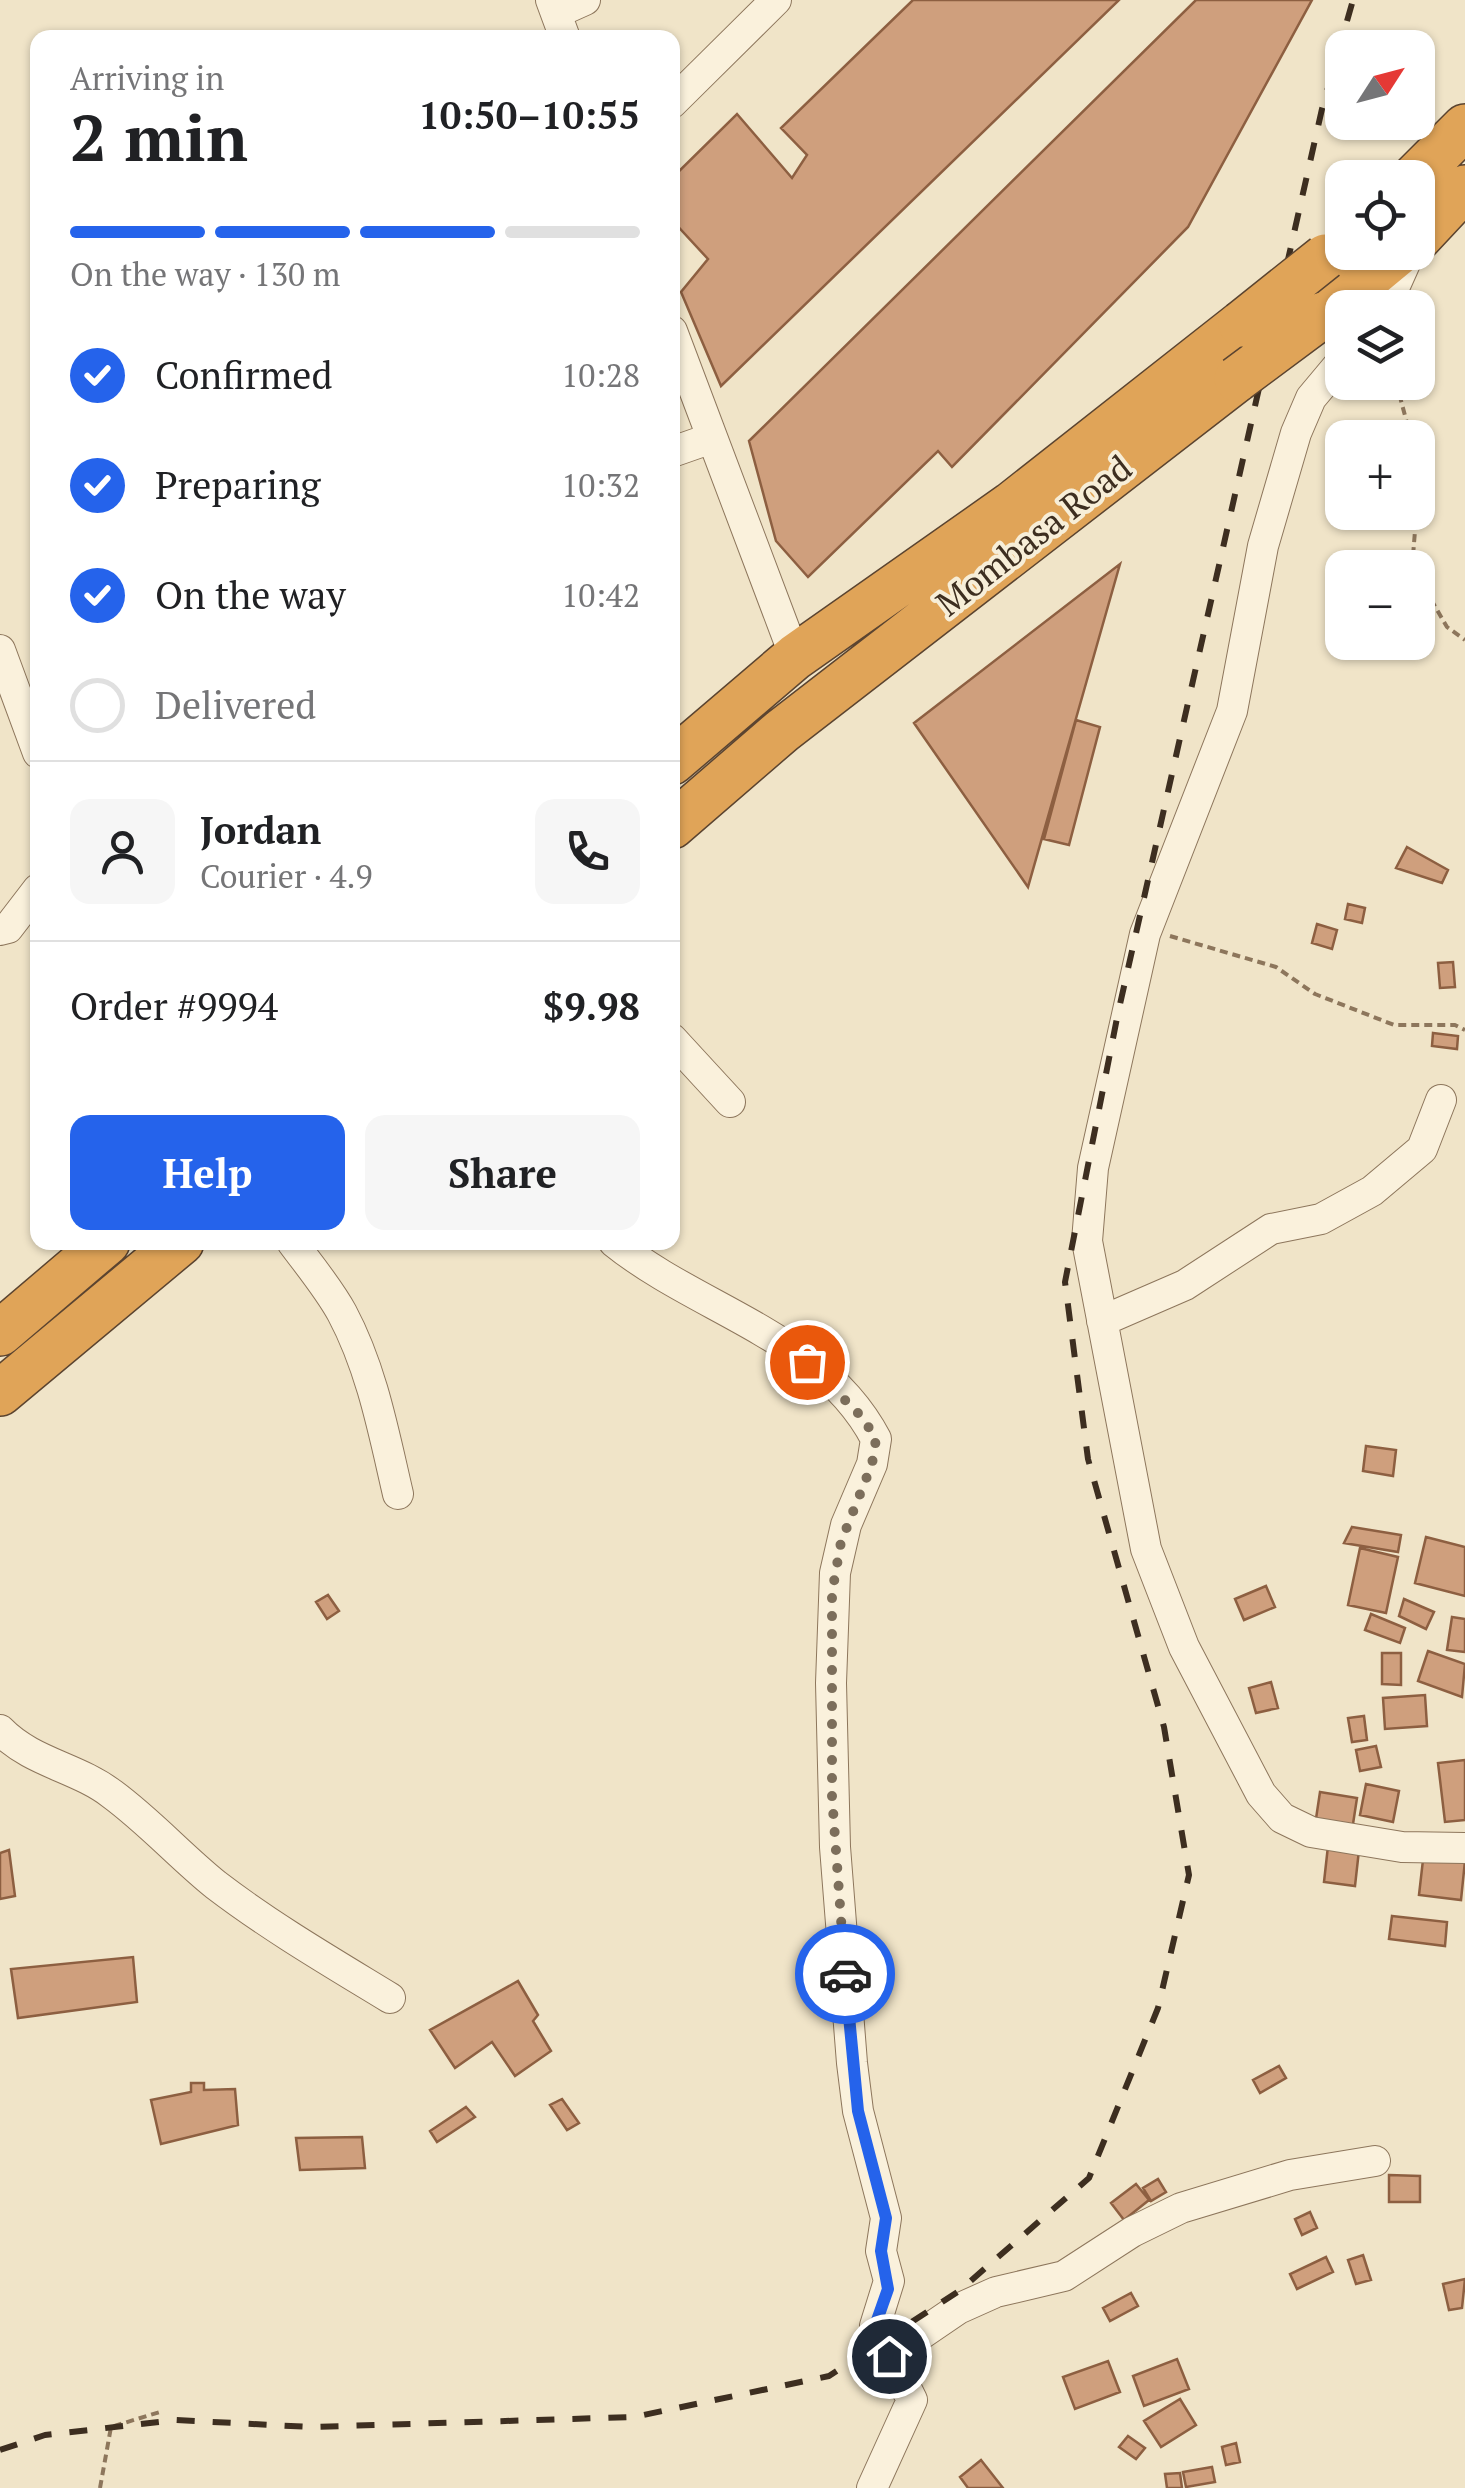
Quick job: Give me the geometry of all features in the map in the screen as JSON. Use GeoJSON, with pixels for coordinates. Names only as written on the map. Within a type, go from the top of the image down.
{"type":"FeatureCollection","features":[{"type":"Feature","properties":{"kind":"highway"},"geometry":{"type":"LineString","coordinates":[[1432,160],[1465,127]]}},
{"type":"Feature","properties":{"kind":"highway"},"geometry":{"type":"LineString","coordinates":[[1435,220],[1465,188]]}},
{"type":"Feature","properties":{"kind":"highway","name":"Mombasa Road"},"geometry":{"type":"LineString","coordinates":[[680,755],[795,657],[1011,506],[1325,256]]}},
{"type":"Feature","properties":{"kind":"highway","name":"Mombasa Road"},"geometry":{"type":"LineString","coordinates":[[680,819],[782,731],[1378,270]]}},
{"type":"Feature","properties":{"kind":"highway"},"geometry":{"type":"LineString","coordinates":[[0,1334],[98,1250]]}},
{"type":"Feature","properties":{"kind":"highway"},"geometry":{"type":"LineString","coordinates":[[0,1393],[171,1250]]}},
{"type":"Feature","properties":{"kind":"street"},"geometry":{"type":"LineString","coordinates":[[557,17],[586,0]]}},
{"type":"Feature","properties":{"kind":"street"},"geometry":{"type":"LineString","coordinates":[[680,95],[776,0]]}},
{"type":"Feature","properties":{"kind":"street"},"geometry":{"type":"LineString","coordinates":[[680,352],[795,657]]}},
{"type":"Feature","properties":{"kind":"street"},"geometry":{"type":"LineString","coordinates":[[1325,381],[1311,398],[1296,433],[1263,546],[1232,710],[1145,934],[1106,1099],[1086,1214],[1086,1241],[1146,1549],[1184,1647],[1261,1794],[1282,1818],[1311,1832],[1402,1847],[1465,1848]]}},
{"type":"Feature","properties":{"kind":"street"},"geometry":{"type":"LineString","coordinates":[[680,449],[712,438]]}},
{"type":"Feature","properties":{"kind":"street"},"geometry":{"type":"LineString","coordinates":[[0,650],[26,684]]}},
{"type":"Feature","properties":{"kind":"street"},"geometry":{"type":"LineString","coordinates":[[0,930],[8,928],[30,899]]}},
{"type":"Feature","properties":{"kind":"street"},"geometry":{"type":"LineString","coordinates":[[680,1048],[730,1102]]}},
{"type":"Feature","properties":{"kind":"street"},"geometry":{"type":"LineString","coordinates":[[1102,1321],[1186,1285],[1270,1229],[1321,1220],[1372,1191],[1422,1149],[1441,1100]]}},
{"type":"Feature","properties":{"kind":"street"},"geometry":{"type":"LineString","coordinates":[[298,1250],[341,1311],[352,1334],[376,1406],[398,1494]]}},
{"type":"Feature","properties":{"kind":"street"},"geometry":{"type":"LineString","coordinates":[[625,1250],[676,1286],[788,1346],[835,1387],[876,1439],[872,1464],[841,1542],[832,1593],[832,1796],[858,2111],[886,2218],[881,2251],[888,2289],[875,2326],[912,2400],[872,2488]]}},
{"type":"Feature","properties":{"kind":"street"},"geometry":{"type":"LineString","coordinates":[[0,1730],[32,1756],[113,1794],[217,1885],[294,1940],[390,1998]]}},
{"type":"Feature","properties":{"kind":"street"},"geometry":{"type":"LineString","coordinates":[[889,2356],[958,2309],[996,2292],[1064,2276],[1132,2232],[1181,2208],[1290,2175],[1375,2161]]}},
{"type":"Feature","properties":{"kind":"path"},"geometry":{"type":"LineString","coordinates":[[1435,606],[1447,627],[1465,640]]}},
{"type":"Feature","properties":{"kind":"path"},"geometry":{"type":"LineString","coordinates":[[1145,934],[1179,937],[1276,967],[1315,994],[1394,1025],[1455,1024],[1465,1030]]}},
{"type":"Feature","properties":{"kind":"path"},"geometry":{"type":"LineString","coordinates":[[100,2488],[111,2428],[163,2411]]}},
{"type":"Feature","properties":{"kind":"building"},"geometry":{"type":"Polygon","coordinates":[[[913,0],[1119,0],[721,386],[681,292],[708,259],[680,229],[680,170],[737,114],[792,178],[807,155],[781,128],[913,0]]]}},
{"type":"Feature","properties":{"kind":"building"},"geometry":{"type":"Polygon","coordinates":[[[1196,0],[1312,0],[1188,227],[952,467],[938,451],[808,577],[776,541],[749,441],[1196,0]]]}},
{"type":"Feature","properties":{"kind":"building"},"geometry":{"type":"Polygon","coordinates":[[[1120,564],[1028,887],[914,723],[1120,564]]]}},
{"type":"Feature","properties":{"kind":"building"},"geometry":{"type":"Polygon","coordinates":[[[1076,720],[1100,727],[1069,845],[1044,839],[1076,720]]]}},
{"type":"Feature","properties":{"kind":"building"},"geometry":{"type":"Polygon","coordinates":[[[1407,847],[1448,870],[1442,883],[1396,868],[1407,847]]]}},
{"type":"Feature","properties":{"kind":"building"},"geometry":{"type":"Polygon","coordinates":[[[1348,904],[1365,908],[1362,923],[1345,919],[1348,904]]]}},
{"type":"Feature","properties":{"kind":"building"},"geometry":{"type":"Polygon","coordinates":[[[1317,924],[1337,930],[1332,949],[1312,943],[1317,924]]]}},
{"type":"Feature","properties":{"kind":"building"},"geometry":{"type":"Polygon","coordinates":[[[1453,962],[1455,987],[1440,988],[1438,963],[1453,962]]]}},
{"type":"Feature","properties":{"kind":"building"},"geometry":{"type":"Polygon","coordinates":[[[1433,1033],[1458,1036],[1457,1049],[1432,1046],[1433,1033]]]}},
{"type":"Feature","properties":{"kind":"building"},"geometry":{"type":"Polygon","coordinates":[[[1366,1446],[1396,1450],[1393,1476],[1363,1471],[1366,1446]]]}},
{"type":"Feature","properties":{"kind":"building"},"geometry":{"type":"Polygon","coordinates":[[[1352,1527],[1401,1535],[1398,1552],[1344,1543],[1352,1527]]]}},
{"type":"Feature","properties":{"kind":"building"},"geometry":{"type":"Polygon","coordinates":[[[1426,1537],[1465,1547],[1465,1596],[1415,1583],[1426,1537]]]}},
{"type":"Feature","properties":{"kind":"building"},"geometry":{"type":"Polygon","coordinates":[[[1360,1548],[1398,1557],[1386,1613],[1348,1605],[1360,1548]]]}},
{"type":"Feature","properties":{"kind":"building"},"geometry":{"type":"Polygon","coordinates":[[[1266,1586],[1275,1607],[1244,1620],[1235,1599],[1266,1586]]]}},
{"type":"Feature","properties":{"kind":"building"},"geometry":{"type":"Polygon","coordinates":[[[328,1595],[339,1611],[327,1619],[316,1602],[328,1595]]]}},
{"type":"Feature","properties":{"kind":"building"},"geometry":{"type":"Polygon","coordinates":[[[1404,1599],[1434,1612],[1426,1629],[1399,1616],[1404,1599]]]}},
{"type":"Feature","properties":{"kind":"building"},"geometry":{"type":"Polygon","coordinates":[[[1371,1614],[1405,1628],[1400,1643],[1365,1630],[1371,1614]]]}},
{"type":"Feature","properties":{"kind":"building"},"geometry":{"type":"Polygon","coordinates":[[[1452,1617],[1465,1619],[1465,1652],[1447,1650],[1452,1617]]]}},
{"type":"Feature","properties":{"kind":"building"},"geometry":{"type":"Polygon","coordinates":[[[1428,1651],[1465,1664],[1462,1697],[1418,1681],[1428,1651]]]}},
{"type":"Feature","properties":{"kind":"building"},"geometry":{"type":"Polygon","coordinates":[[[1382,1653],[1401,1653],[1401,1685],[1382,1684],[1382,1653]]]}},
{"type":"Feature","properties":{"kind":"building"},"geometry":{"type":"Polygon","coordinates":[[[1271,1682],[1278,1708],[1256,1713],[1249,1688],[1271,1682]]]}},
{"type":"Feature","properties":{"kind":"building"},"geometry":{"type":"Polygon","coordinates":[[[1425,1695],[1427,1726],[1385,1729],[1383,1698],[1425,1695]]]}},
{"type":"Feature","properties":{"kind":"building"},"geometry":{"type":"Polygon","coordinates":[[[1364,1716],[1367,1740],[1352,1742],[1348,1718],[1364,1716]]]}},
{"type":"Feature","properties":{"kind":"building"},"geometry":{"type":"Polygon","coordinates":[[[1376,1746],[1381,1767],[1360,1771],[1356,1750],[1376,1746]]]}},
{"type":"Feature","properties":{"kind":"building"},"geometry":{"type":"Polygon","coordinates":[[[1465,1760],[1465,1820],[1445,1822],[1438,1763],[1465,1760]]]}},
{"type":"Feature","properties":{"kind":"building"},"geometry":{"type":"Polygon","coordinates":[[[1366,1784],[1399,1791],[1393,1822],[1360,1815],[1366,1784]]]}},
{"type":"Feature","properties":{"kind":"building"},"geometry":{"type":"Polygon","coordinates":[[[1320,1792],[1357,1798],[1351,1837],[1314,1832],[1320,1792]]]}},
{"type":"Feature","properties":{"kind":"building"},"geometry":{"type":"Polygon","coordinates":[[[1328,1846],[1359,1850],[1355,1886],[1324,1882],[1328,1846]]]}},
{"type":"Feature","properties":{"kind":"building"},"geometry":{"type":"Polygon","coordinates":[[[9,1850],[15,1896],[0,1899],[0,1853],[9,1850]]]}},
{"type":"Feature","properties":{"kind":"building"},"geometry":{"type":"Polygon","coordinates":[[[1424,1851],[1465,1861],[1461,1900],[1419,1895],[1424,1851]]]}},
{"type":"Feature","properties":{"kind":"building"},"geometry":{"type":"Polygon","coordinates":[[[1392,1916],[1447,1922],[1445,1946],[1389,1939],[1392,1916]]]}},
{"type":"Feature","properties":{"kind":"building"},"geometry":{"type":"Polygon","coordinates":[[[133,1957],[137,2002],[18,2018],[11,1969],[133,1957]]]}},
{"type":"Feature","properties":{"kind":"building"},"geometry":{"type":"Polygon","coordinates":[[[518,1981],[538,2015],[533,2021],[551,2051],[515,2076],[492,2042],[455,2068],[430,2030],[518,1981]]]}},
{"type":"Feature","properties":{"kind":"building"},"geometry":{"type":"Polygon","coordinates":[[[1279,2066],[1286,2078],[1260,2093],[1253,2080],[1279,2066]]]}},
{"type":"Feature","properties":{"kind":"building"},"geometry":{"type":"Polygon","coordinates":[[[191,2083],[204,2083],[204,2090],[235,2089],[238,2125],[161,2144],[151,2100],[191,2092],[191,2083]]]}},
{"type":"Feature","properties":{"kind":"building"},"geometry":{"type":"Polygon","coordinates":[[[562,2099],[579,2123],[567,2130],[550,2105],[562,2099]]]}},
{"type":"Feature","properties":{"kind":"building"},"geometry":{"type":"Polygon","coordinates":[[[466,2107],[475,2117],[437,2142],[430,2131],[466,2107]]]}},
{"type":"Feature","properties":{"kind":"building"},"geometry":{"type":"Polygon","coordinates":[[[362,2137],[365,2168],[300,2170],[296,2138],[362,2137]]]}},
{"type":"Feature","properties":{"kind":"building"},"geometry":{"type":"Polygon","coordinates":[[[1389,2175],[1420,2176],[1420,2202],[1389,2202],[1389,2175]]]}},
{"type":"Feature","properties":{"kind":"building"},"geometry":{"type":"Polygon","coordinates":[[[1158,2179],[1166,2192],[1151,2201],[1143,2188],[1158,2179]]]}},
{"type":"Feature","properties":{"kind":"building"},"geometry":{"type":"Polygon","coordinates":[[[1136,2184],[1149,2200],[1124,2220],[1111,2203],[1136,2184]]]}},
{"type":"Feature","properties":{"kind":"building"},"geometry":{"type":"Polygon","coordinates":[[[1310,2212],[1317,2228],[1302,2235],[1295,2219],[1310,2212]]]}},
{"type":"Feature","properties":{"kind":"building"},"geometry":{"type":"Polygon","coordinates":[[[1363,2255],[1371,2280],[1356,2284],[1348,2260],[1363,2255]]]}},
{"type":"Feature","properties":{"kind":"building"},"geometry":{"type":"Polygon","coordinates":[[[1326,2257],[1333,2272],[1297,2289],[1290,2274],[1326,2257]]]}},
{"type":"Feature","properties":{"kind":"building"},"geometry":{"type":"Polygon","coordinates":[[[1465,2279],[1462,2308],[1449,2310],[1443,2284],[1465,2279]]]}},
{"type":"Feature","properties":{"kind":"building"},"geometry":{"type":"Polygon","coordinates":[[[1131,2293],[1138,2306],[1110,2321],[1103,2308],[1131,2293]]]}},
{"type":"Feature","properties":{"kind":"building"},"geometry":{"type":"Polygon","coordinates":[[[1177,2359],[1189,2389],[1144,2406],[1133,2376],[1177,2359]]]}},
{"type":"Feature","properties":{"kind":"building"},"geometry":{"type":"Polygon","coordinates":[[[1108,2361],[1120,2392],[1075,2409],[1063,2377],[1108,2361]]]}},
{"type":"Feature","properties":{"kind":"building"},"geometry":{"type":"Polygon","coordinates":[[[1180,2399],[1196,2425],[1161,2447],[1144,2421],[1180,2399]]]}},
{"type":"Feature","properties":{"kind":"building"},"geometry":{"type":"Polygon","coordinates":[[[1128,2436],[1145,2448],[1136,2459],[1119,2447],[1128,2436]]]}},
{"type":"Feature","properties":{"kind":"building"},"geometry":{"type":"Polygon","coordinates":[[[1236,2443],[1240,2462],[1226,2465],[1222,2447],[1236,2443]]]}},
{"type":"Feature","properties":{"kind":"building"},"geometry":{"type":"Polygon","coordinates":[[[981,2460],[1003,2488],[968,2488],[960,2477],[981,2460]]]}},
{"type":"Feature","properties":{"kind":"building"},"geometry":{"type":"Polygon","coordinates":[[[1212,2467],[1215,2482],[1186,2487],[1183,2472],[1212,2467]]]}},
{"type":"Feature","properties":{"kind":"building"},"geometry":{"type":"Polygon","coordinates":[[[1180,2473],[1182,2488],[1167,2488],[1165,2474],[1180,2473]]]}},
{"type":"Feature","properties":{"kind":"railway"},"geometry":{"type":"LineString","coordinates":[[0,2450],[45,2435],[176,2420],[311,2427],[634,2417],[829,2376],[959,2291],[1089,2178],[1158,2008],[1189,1875],[1164,1727],[1088,1459],[1065,1282],[1118,1013],[1322,109],[1353,0]]}},
{"type":"Feature","properties":{"kind":"way so far"},"geometry":{"type":"LineString","coordinates":[[807,1362],[862,1417],[876,1439],[872,1464],[841,1542],[832,1593],[832,1796],[845,1974]]}},
{"type":"Feature","properties":{"kind":"route"},"geometry":{"type":"LineString","coordinates":[[845,1974],[858,2111],[886,2218],[881,2251],[889,2281],[875,2326],[889,2356]]}}]}
